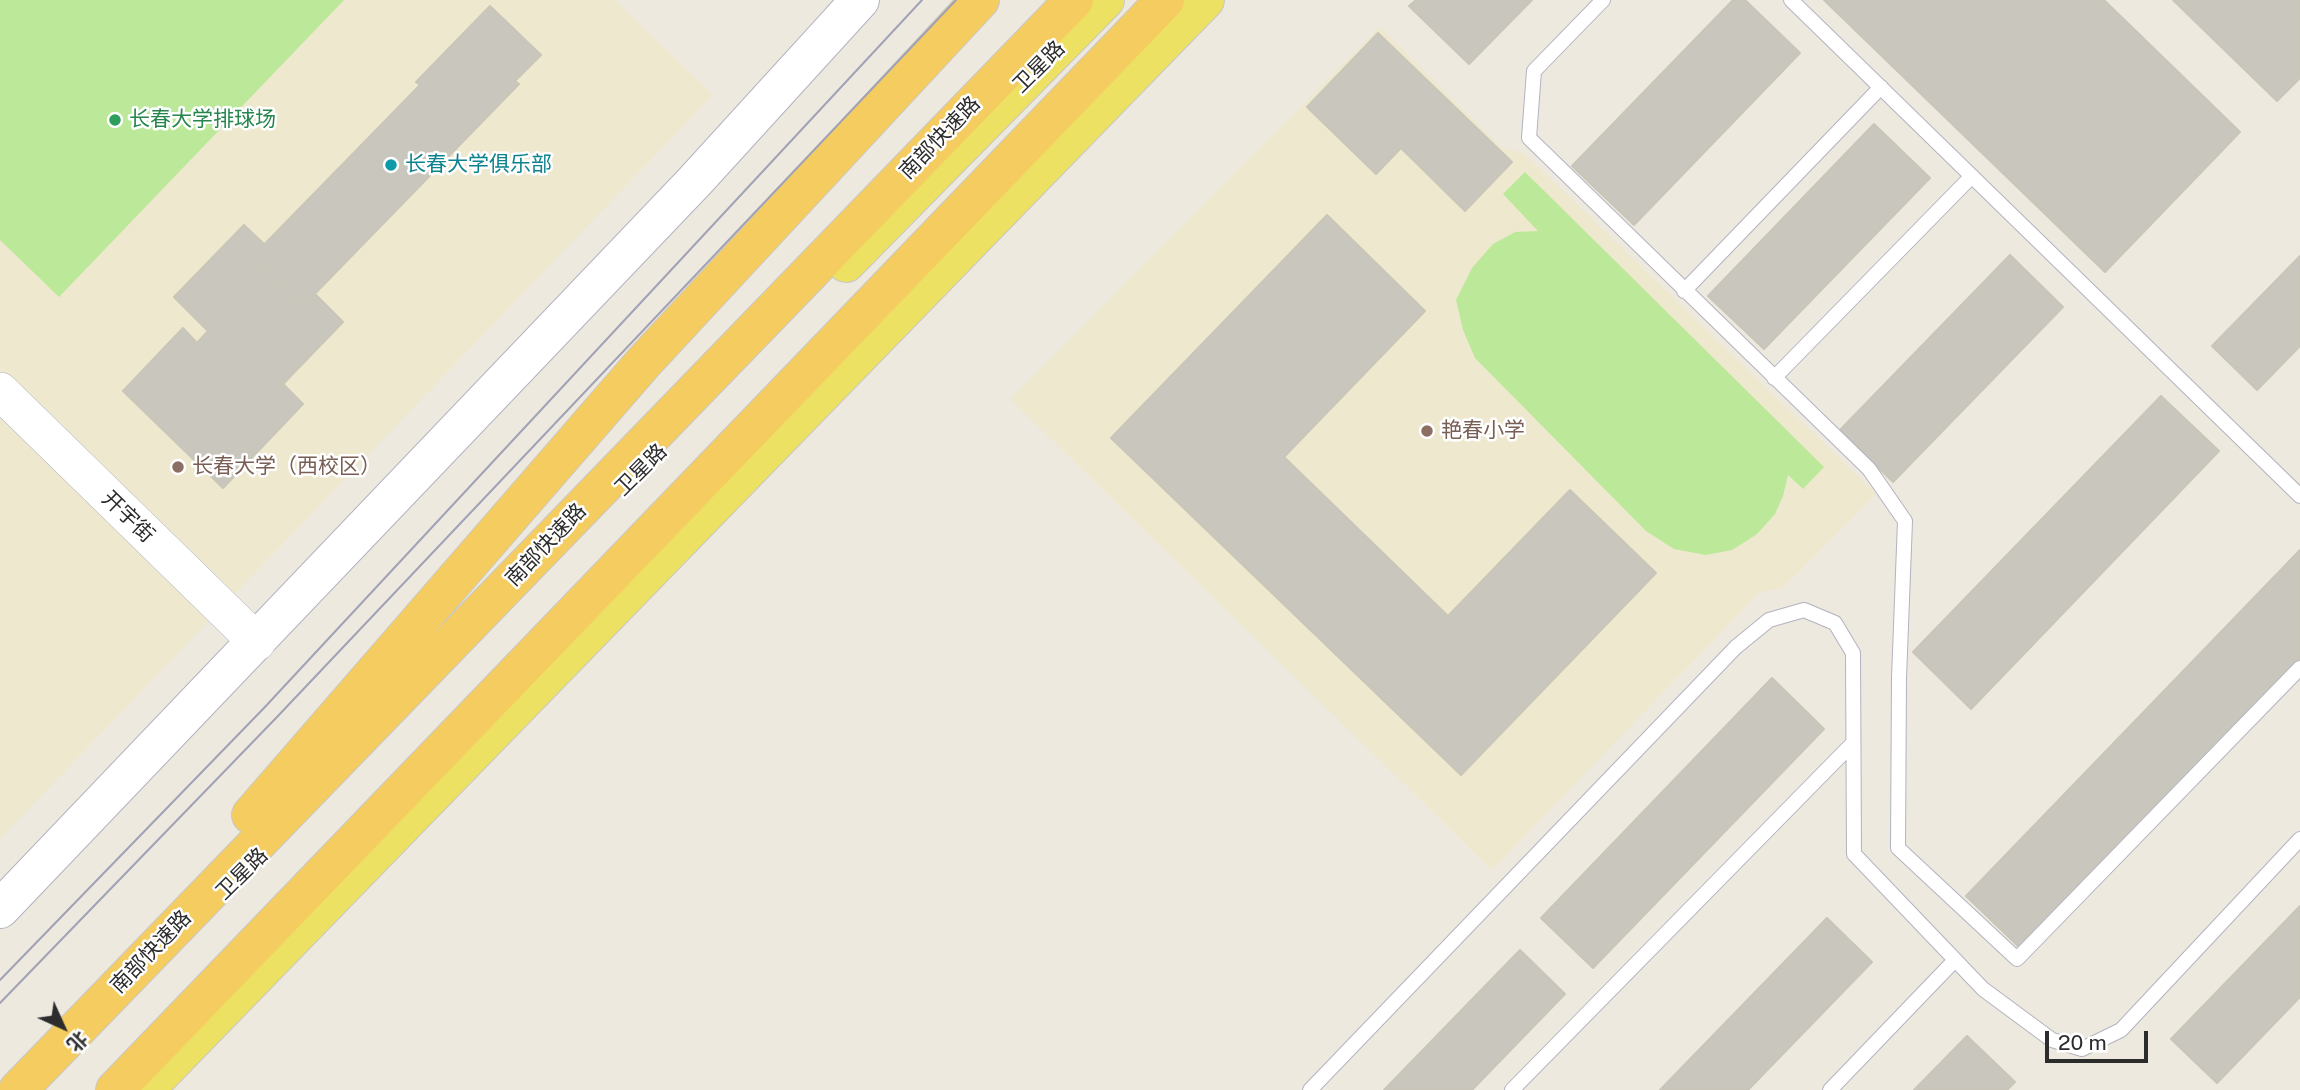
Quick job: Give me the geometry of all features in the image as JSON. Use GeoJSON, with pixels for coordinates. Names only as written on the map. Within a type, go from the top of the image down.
{"type":"FeatureCollection","features":[{"type":"Feature","properties":{"kind":"highway"},"geometry":{"type":"LineString","coordinates":[[12,1090],[644,362],[980,0]]}},
{"type":"Feature","properties":{"kind":"highway","name":"南部快速路"},"geometry":{"type":"LineString","coordinates":[[18,1090],[1074,0]]}},
{"type":"Feature","properties":{"kind":"highway"},"geometry":{"type":"LineString","coordinates":[[116,1090],[1165,0]]}},
{"type":"Feature","properties":{"kind":"main road"},"geometry":{"type":"LineString","coordinates":[[0,909],[686,191],[860,0]]}},
{"type":"Feature","properties":{"kind":"main road","name":"卫星路"},"geometry":{"type":"LineString","coordinates":[[29,1090],[1105,0]]}},
{"type":"Feature","properties":{"kind":"main road"},"geometry":{"type":"LineString","coordinates":[[145,1090],[1205,0]]}},
{"type":"Feature","properties":{"kind":"street","name":"开宇街"},"geometry":{"type":"LineString","coordinates":[[0,391],[257,642]]}},
{"type":"Feature","properties":{"kind":"lane"},"geometry":{"type":"LineString","coordinates":[[1603,0],[1534,71],[1529,138],[1869,469],[1905,521],[1899,678],[1898,848],[2017,959],[2300,668]]}},
{"type":"Feature","properties":{"kind":"lane"},"geometry":{"type":"LineString","coordinates":[[1791,0],[2300,496]]}},
{"type":"Feature","properties":{"kind":"lane"},"geometry":{"type":"LineString","coordinates":[[1684,291],[1881,87]]}},
{"type":"Feature","properties":{"kind":"lane"},"geometry":{"type":"LineString","coordinates":[[1774,378],[1972,176]]}},
{"type":"Feature","properties":{"kind":"lane"},"geometry":{"type":"LineString","coordinates":[[1310,1090],[1736,646],[1769,620],[1804,610],[1835,623],[1853,653],[1854,854],[1983,989],[2052,1040],[2082,1048],[2121,1030],[2300,839]]}},
{"type":"Feature","properties":{"kind":"lane"},"geometry":{"type":"LineString","coordinates":[[1512,1090],[1853,743]]}},
{"type":"Feature","properties":{"kind":"lane"},"geometry":{"type":"LineString","coordinates":[[1830,1090],[1955,960]]}},
{"type":"Feature","properties":{"kind":"shaded area","name":"长春大学（西校区）"},"geometry":{"type":"Polygon","coordinates":[[[0,0],[615,0],[713,95],[0,839],[0,0]]]}},
{"type":"Feature","properties":{"kind":"shaded area","name":"艳春小学"},"geometry":{"type":"Polygon","coordinates":[[[1380,27],[1501,147],[1524,153],[1876,494],[1783,588],[1760,592],[1492,870],[1010,399],[1380,27]]]}},
{"type":"Feature","properties":{"kind":"green space","name":"长春大学排球场"},"geometry":{"type":"Polygon","coordinates":[[[0,0],[344,0],[59,297],[0,240],[0,0]]]}},
{"type":"Feature","properties":{"kind":"green space"},"geometry":{"type":"Polygon","coordinates":[[[1525,172],[1824,467],[1803,489],[1788,475],[1775,514],[1757,534],[1732,550],[1706,555],[1674,549],[1646,531],[1475,358],[1463,330],[1456,300],[1472,268],[1493,244],[1515,232],[1538,231],[1503,194],[1525,172]]]}},
{"type":"Feature","properties":{"kind":"building"},"geometry":{"type":"Polygon","coordinates":[[[1416,0],[1532,0],[1469,64],[1409,6],[1416,0]]]}},
{"type":"Feature","properties":{"kind":"building"},"geometry":{"type":"Polygon","coordinates":[[[1733,0],[1745,0],[1800,53],[1634,225],[1572,166],[1733,0]]]}},
{"type":"Feature","properties":{"kind":"building"},"geometry":{"type":"Polygon","coordinates":[[[1824,0],[2104,0],[2240,132],[2105,272],[1824,0]]]}},
{"type":"Feature","properties":{"kind":"building"},"geometry":{"type":"Polygon","coordinates":[[[2173,0],[2300,0],[2300,78],[2277,101],[2173,0]]]}},
{"type":"Feature","properties":{"kind":"building","name":"长春大学俱乐部"},"geometry":{"type":"Polygon","coordinates":[[[490,6],[541,55],[515,81],[519,84],[302,307],[252,257],[420,85],[416,82],[490,6]]]}},
{"type":"Feature","properties":{"kind":"building"},"geometry":{"type":"Polygon","coordinates":[[[1378,33],[1512,162],[1465,211],[1401,148],[1376,174],[1307,107],[1378,33]]]}},
{"type":"Feature","properties":{"kind":"building"},"geometry":{"type":"Polygon","coordinates":[[[1874,124],[1930,178],[1764,349],[1708,296],[1874,124]]]}},
{"type":"Feature","properties":{"kind":"building"},"geometry":{"type":"Polygon","coordinates":[[[1327,215],[1425,311],[1284,457],[1448,616],[1570,490],[1656,573],[1461,775],[1111,438],[1327,215]]]}},
{"type":"Feature","properties":{"kind":"building"},"geometry":{"type":"Polygon","coordinates":[[[244,225],[265,245],[252,257],[302,307],[315,294],[343,322],[283,384],[303,404],[223,488],[123,391],[183,328],[197,343],[208,331],[174,297],[244,225]]]}},
{"type":"Feature","properties":{"kind":"building"},"geometry":{"type":"Polygon","coordinates":[[[2010,255],[2063,307],[1893,482],[1840,430],[2010,255]]]}},
{"type":"Feature","properties":{"kind":"building"},"geometry":{"type":"Polygon","coordinates":[[[2300,256],[2300,346],[2257,390],[2212,346],[2300,256]]]}},
{"type":"Feature","properties":{"kind":"building"},"geometry":{"type":"Polygon","coordinates":[[[2161,396],[2219,451],[1971,709],[1913,652],[2161,396]]]}},
{"type":"Feature","properties":{"kind":"building"},"geometry":{"type":"Polygon","coordinates":[[[2300,550],[2300,658],[2020,948],[1966,896],[2300,550]]]}},
{"type":"Feature","properties":{"kind":"building"},"geometry":{"type":"Polygon","coordinates":[[[1772,678],[1824,729],[1593,968],[1541,918],[1772,678]]]}},
{"type":"Feature","properties":{"kind":"building"},"geometry":{"type":"Polygon","coordinates":[[[2300,906],[2300,997],[2217,1083],[2171,1039],[2300,906]]]}},
{"type":"Feature","properties":{"kind":"building"},"geometry":{"type":"Polygon","coordinates":[[[1827,918],[1872,962],[1748,1090],[1660,1090],[1827,918]]]}},
{"type":"Feature","properties":{"kind":"building"},"geometry":{"type":"Polygon","coordinates":[[[1520,950],[1565,994],[1472,1090],[1384,1090],[1520,950]]]}},
{"type":"Feature","properties":{"kind":"building"},"geometry":{"type":"Polygon","coordinates":[[[1967,1036],[2015,1082],[2007,1090],[1914,1090],[1967,1036]]]}},
{"type":"Feature","properties":{"kind":"tram line"},"geometry":{"type":"LineString","coordinates":[[0,980],[264,708],[922,0]]}},
{"type":"Feature","properties":{"kind":"tram line"},"geometry":{"type":"LineString","coordinates":[[0,1003],[277,717],[956,0]]}},
{"type":"Feature","properties":{"kind":"place","name":"长春大学排球场"},"geometry":{"type":"Point","coordinates":[115,120]}},
{"type":"Feature","properties":{"kind":"place","name":"长春大学俱乐部"},"geometry":{"type":"Point","coordinates":[391,165]}},
{"type":"Feature","properties":{"kind":"place","name":"艳春小学"},"geometry":{"type":"Point","coordinates":[1427,431]}},
{"type":"Feature","properties":{"kind":"place","name":"长春大学（西校区）"},"geometry":{"type":"Point","coordinates":[178,467]}}]}
